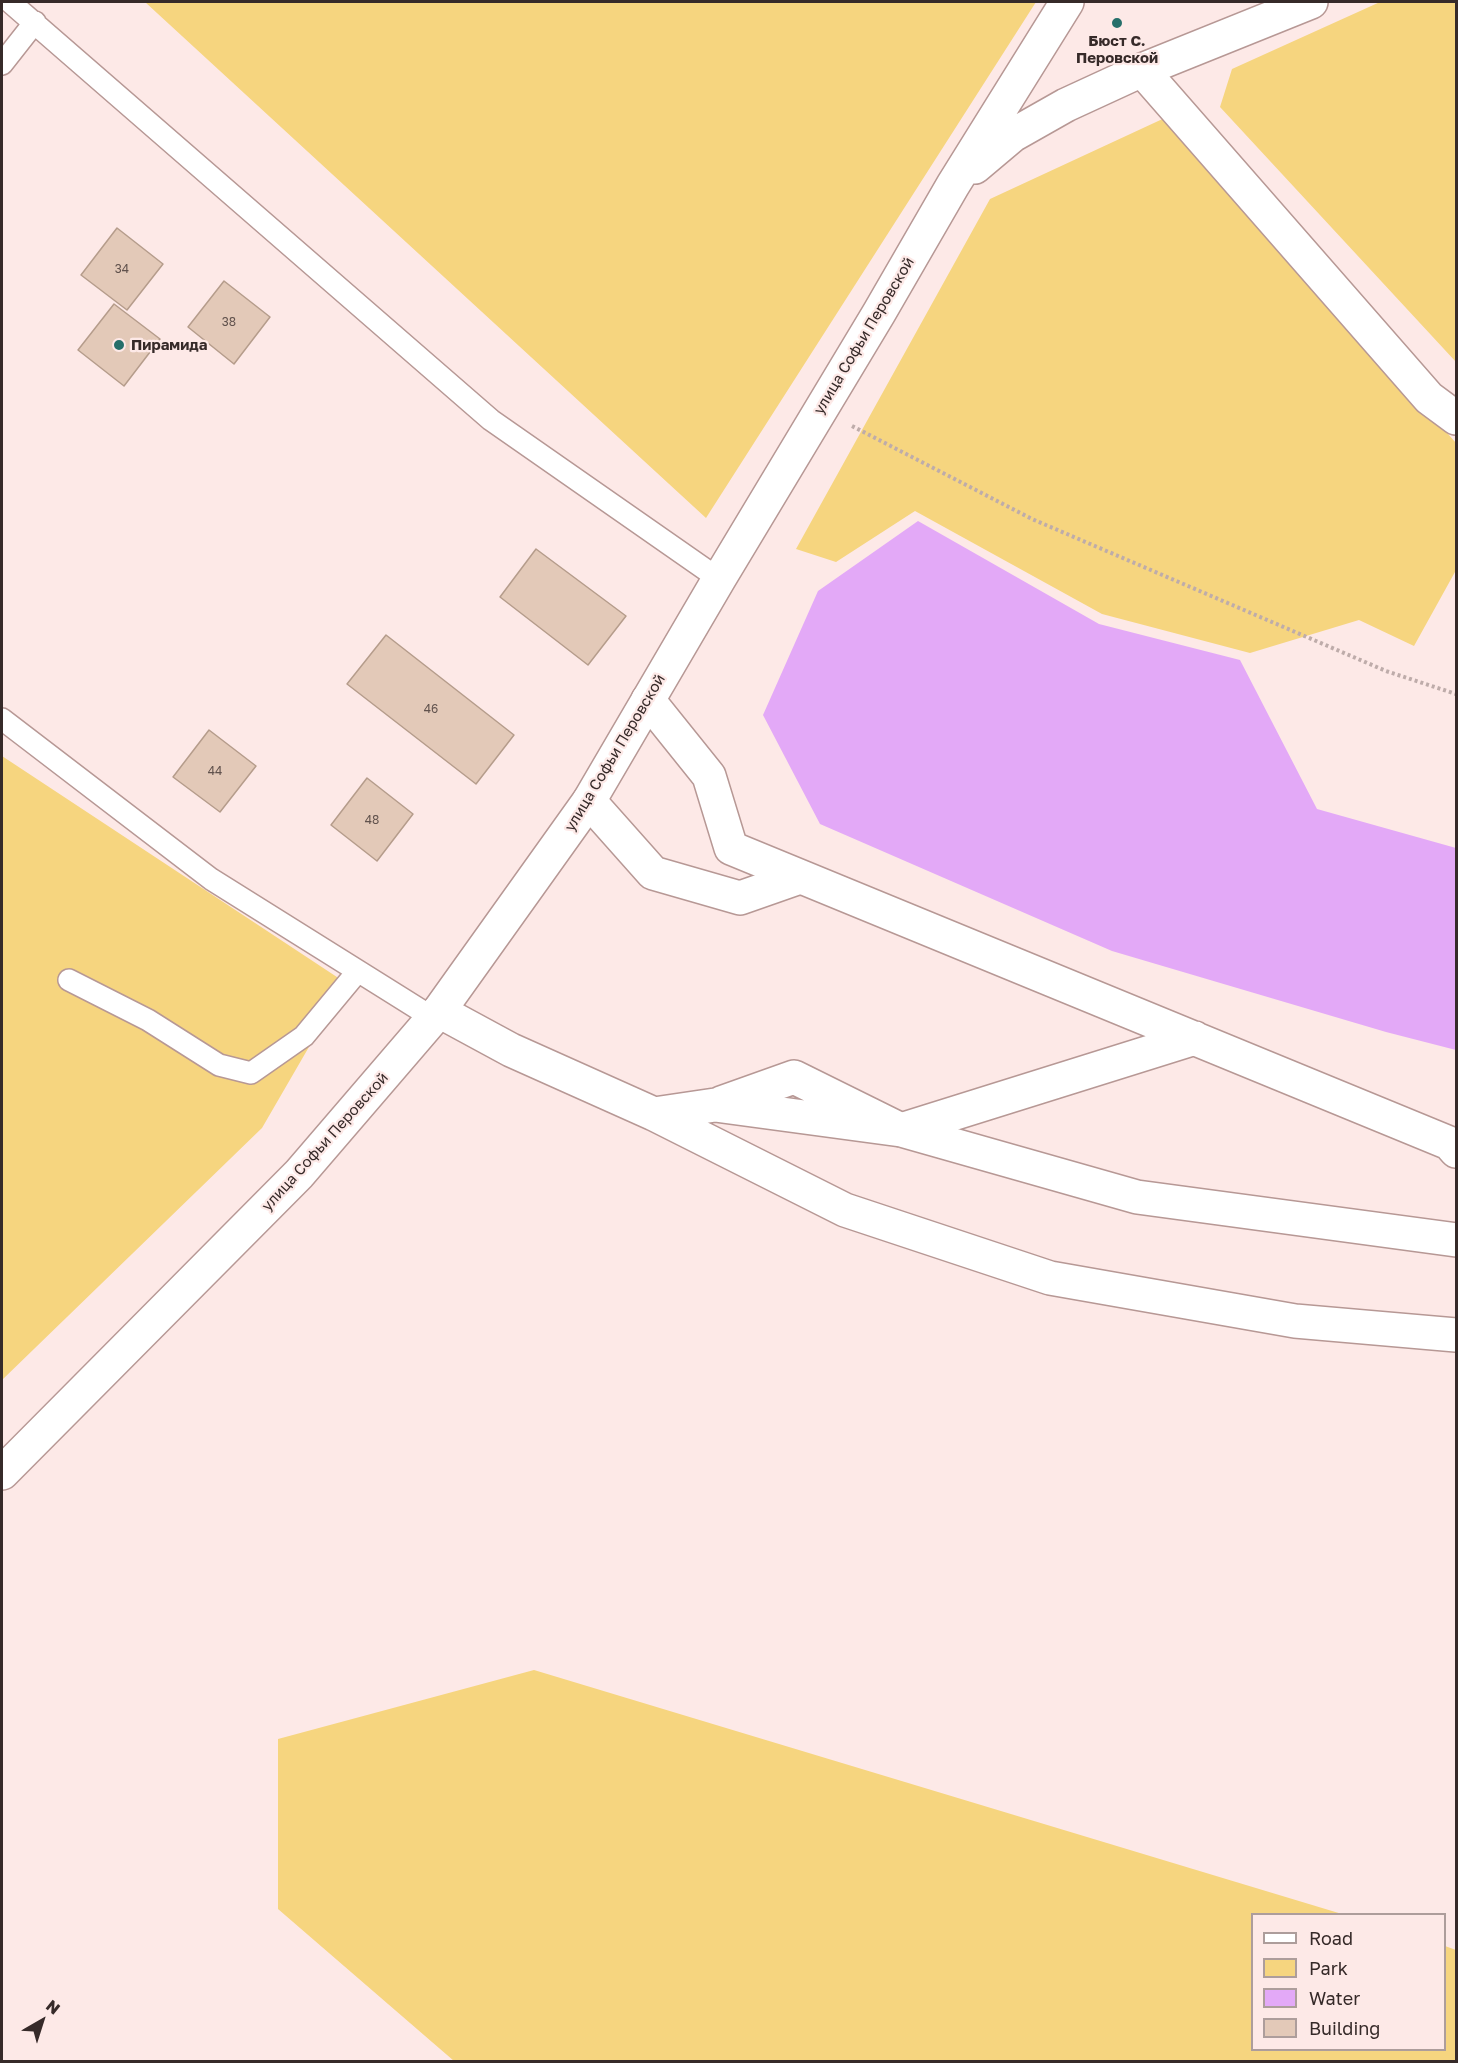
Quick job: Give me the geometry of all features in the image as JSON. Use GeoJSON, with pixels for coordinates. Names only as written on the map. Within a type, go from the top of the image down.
{"type":"FeatureCollection","features":[{"type":"Feature","properties":{"kind":"street","name":"улица Софьи Перовской"},"geometry":{"type":"LineString","coordinates":[[2,1473],[299,1174],[436,1014],[589,801],[879,313],[952,185],[1067,2]]}},
{"type":"Feature","properties":{"kind":"street"},"geometry":{"type":"LineString","coordinates":[[952,185],[1013,135],[1066,105],[1142,70],[1311,2]]}},
{"type":"Feature","properties":{"kind":"street"},"geometry":{"type":"LineString","coordinates":[[1142,70],[1429,398],[1456,418]]}},
{"type":"Feature","properties":{"kind":"street"},"geometry":{"type":"LineString","coordinates":[[648,700],[709,776],[731,848],[1449,1143],[1456,1151]]}},
{"type":"Feature","properties":{"kind":"street"},"geometry":{"type":"LineString","coordinates":[[589,801],[653,873],[740,898],[800,877]]}},
{"type":"Feature","properties":{"kind":"street"},"geometry":{"type":"LineString","coordinates":[[436,1014],[654,1114],[845,1210],[1050,1278],[1295,1321],[1456,1335]]}},
{"type":"Feature","properties":{"kind":"street"},"geometry":{"type":"LineString","coordinates":[[901,1130],[1195,1038]]}},
{"type":"Feature","properties":{"kind":"street"},"geometry":{"type":"LineString","coordinates":[[654,1114],[716,1105],[794,1077],[901,1130],[1137,1197],[1456,1240]]}},
{"type":"Feature","properties":{"kind":"lane"},"geometry":{"type":"LineString","coordinates":[[10,2],[491,420],[719,579]]}},
{"type":"Feature","properties":{"kind":"lane"},"geometry":{"type":"LineString","coordinates":[[2,64],[35,22]]}},
{"type":"Feature","properties":{"kind":"lane"},"geometry":{"type":"LineString","coordinates":[[2,719],[211,879],[358,971],[436,1014]]}},
{"type":"Feature","properties":{"kind":"lane"},"geometry":{"type":"LineString","coordinates":[[69,980],[148,1020],[219,1065],[250,1073],[304,1036],[358,971]]}},
{"type":"Feature","properties":{"kind":"path"},"geometry":{"type":"LineString","coordinates":[[821,410],[1032,519],[1386,671],[1456,694]]}},
{"type":"Feature","properties":{"kind":"green space"},"geometry":{"type":"Polygon","coordinates":[[[145,2],[1036,2],[706,518],[145,2]]]}},
{"type":"Feature","properties":{"kind":"green space"},"geometry":{"type":"Polygon","coordinates":[[[1380,2],[1456,2],[1456,362],[1220,107],[1232,69],[1380,2]]]}},
{"type":"Feature","properties":{"kind":"green space"},"geometry":{"type":"Polygon","coordinates":[[[1169,116],[1456,443],[1455,572],[1414,646],[1359,620],[1250,653],[1102,614],[915,511],[836,562],[796,549],[990,199],[1169,116]]]}},
{"type":"Feature","properties":{"kind":"green space"},"geometry":{"type":"Polygon","coordinates":[[[2,756],[346,983],[262,1128],[2,1380],[2,756]]]}},
{"type":"Feature","properties":{"kind":"green space"},"geometry":{"type":"Polygon","coordinates":[[[534,1670],[1339,1913],[1251,1913],[1251,2051],[1446,2051],[1446,1946],[1456,1950],[1456,2061],[454,2061],[278,1909],[278,1739],[534,1670]]]}},
{"type":"Feature","properties":{"kind":"water"},"geometry":{"type":"Polygon","coordinates":[[[918,521],[1099,624],[1240,660],[1317,809],[1456,848],[1456,1050],[1386,1032],[1112,951],[820,824],[763,715],[818,591],[918,521]]]}},
{"type":"Feature","properties":{"kind":"building"},"geometry":{"type":"Polygon","coordinates":[[[117,228],[163,264],[127,310],[81,275],[117,228]]]}},
{"type":"Feature","properties":{"kind":"building"},"geometry":{"type":"Polygon","coordinates":[[[224,281],[270,317],[234,364],[188,327],[224,281]]]}},
{"type":"Feature","properties":{"kind":"building","name":"Пирамида"},"geometry":{"type":"Polygon","coordinates":[[[114,304],[160,339],[124,386],[78,350],[114,304]]]}},
{"type":"Feature","properties":{"kind":"building"},"geometry":{"type":"Polygon","coordinates":[[[536,549],[626,616],[588,665],[500,597],[536,549]]]}},
{"type":"Feature","properties":{"kind":"building"},"geometry":{"type":"Polygon","coordinates":[[[386,635],[514,735],[476,784],[347,684],[386,635]]]}},
{"type":"Feature","properties":{"kind":"building"},"geometry":{"type":"Polygon","coordinates":[[[209,730],[256,766],[220,812],[173,777],[209,730]]]}},
{"type":"Feature","properties":{"kind":"building"},"geometry":{"type":"Polygon","coordinates":[[[367,778],[413,814],[377,861],[331,825],[367,778]]]}},
{"type":"Feature","properties":{"kind":"place","name":"Бюст С. Перовской"},"geometry":{"type":"Point","coordinates":[1117,23]}},
{"type":"Feature","properties":{"kind":"place","name":"Пирамида"},"geometry":{"type":"Point","coordinates":[119,345]}}]}
